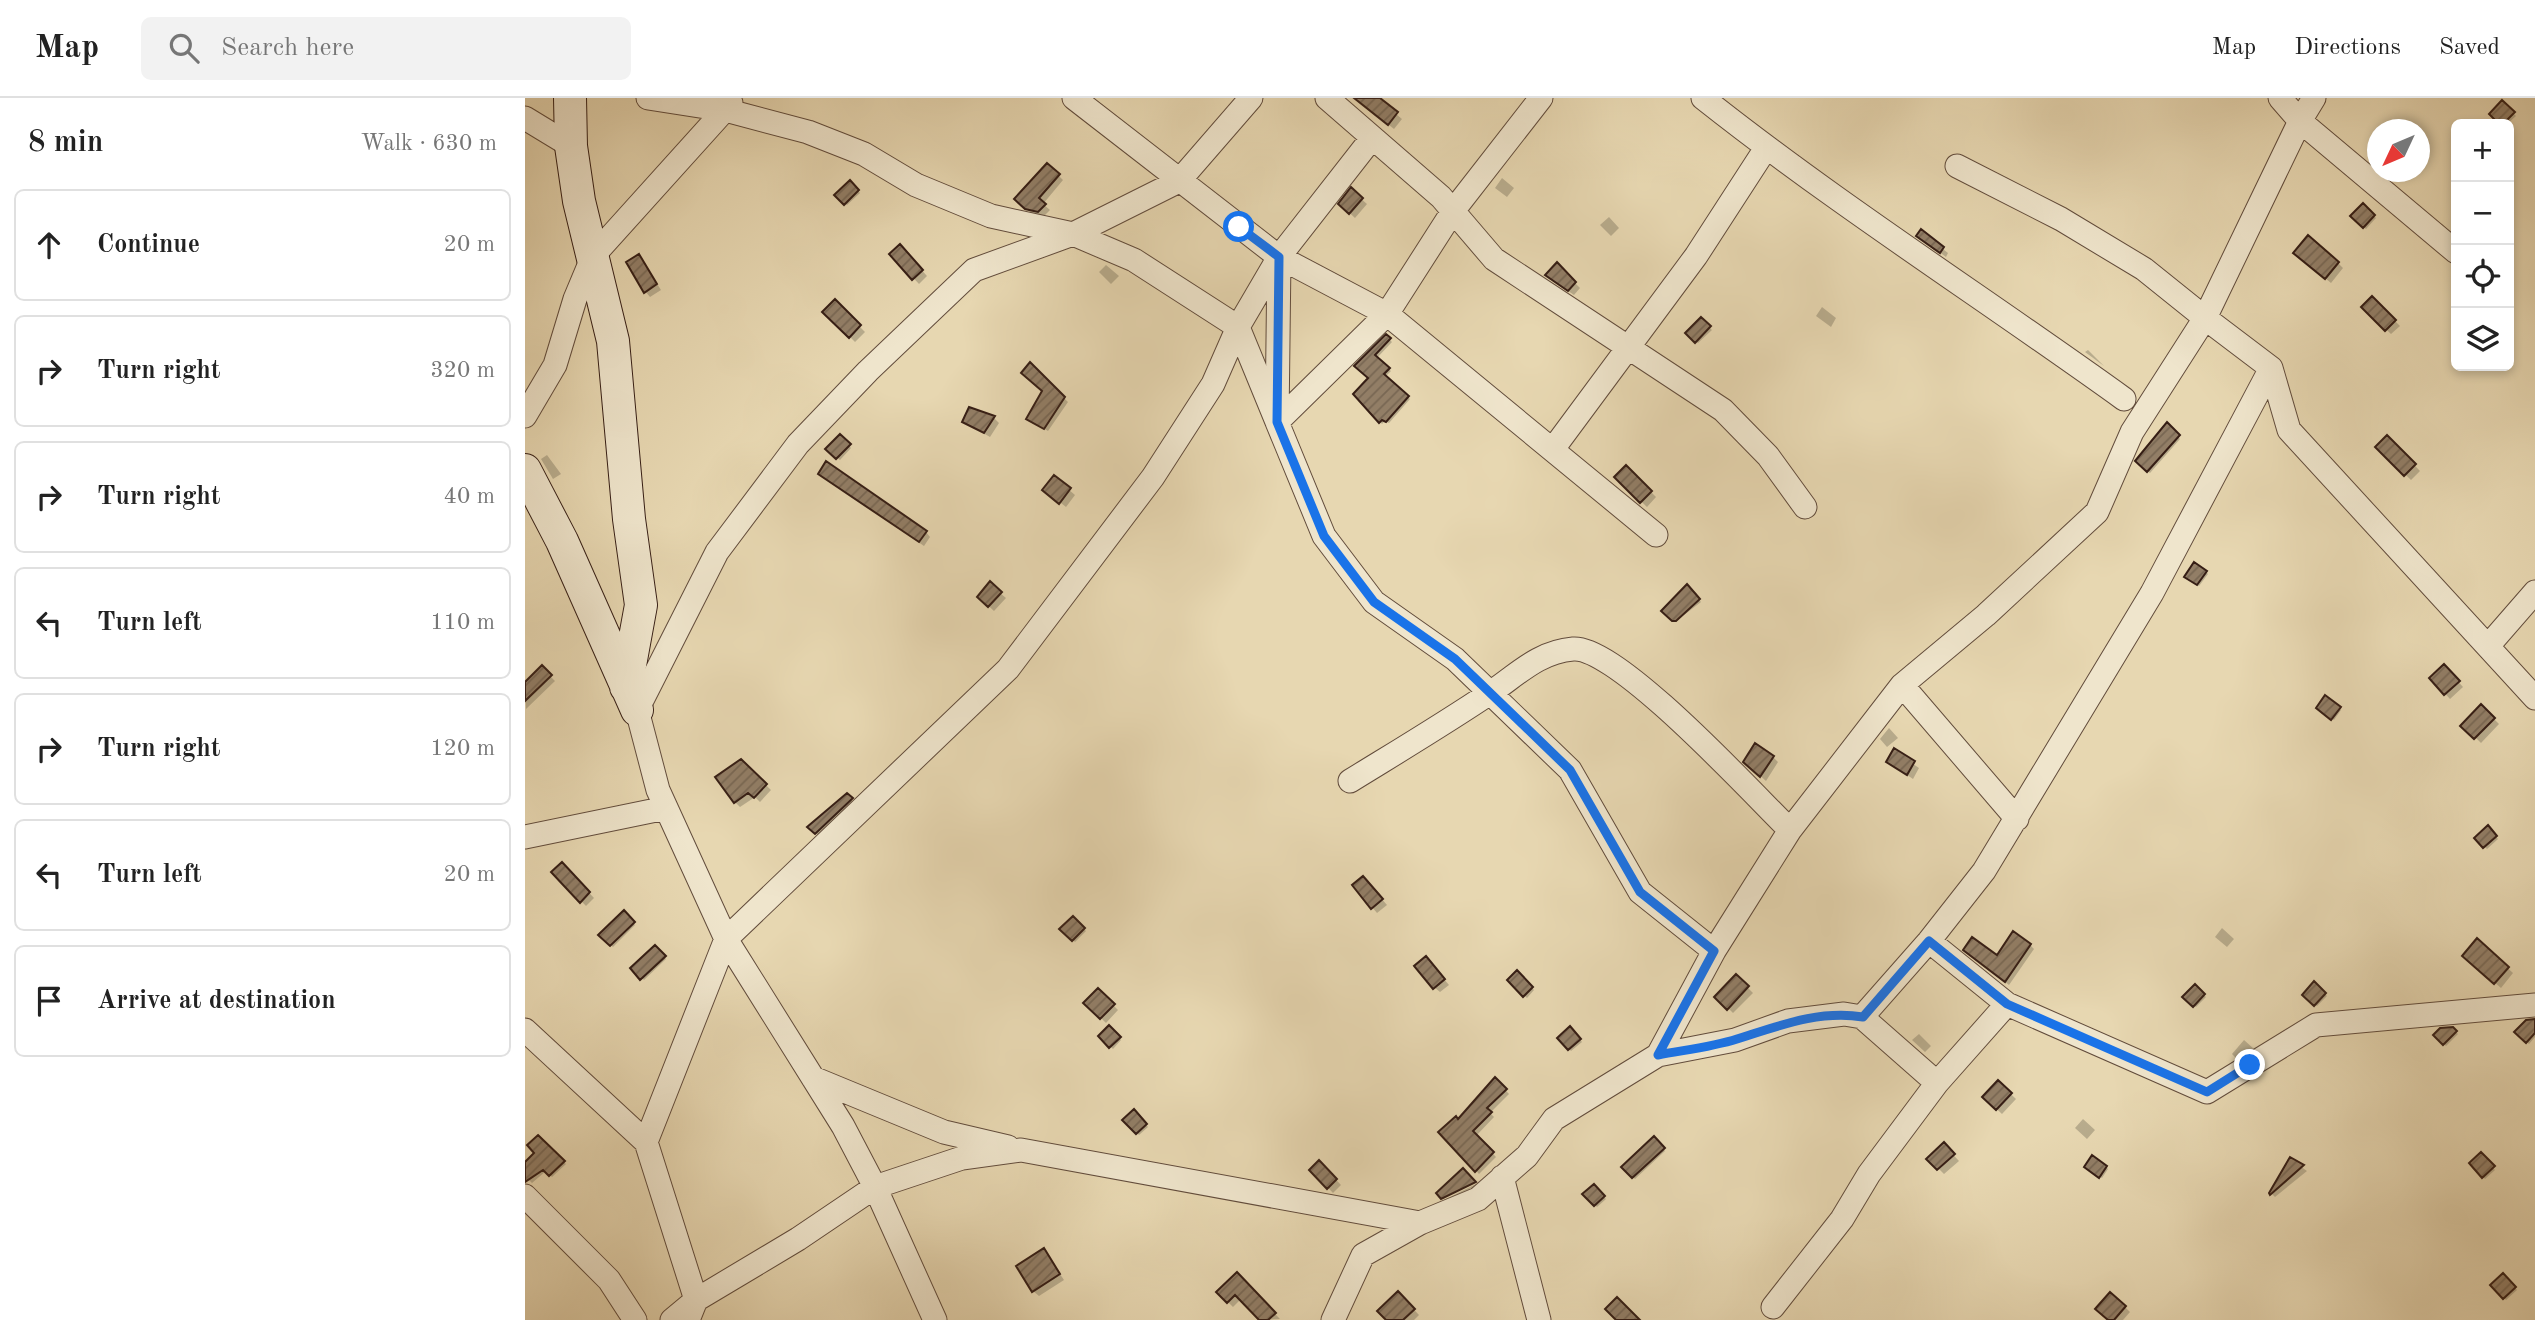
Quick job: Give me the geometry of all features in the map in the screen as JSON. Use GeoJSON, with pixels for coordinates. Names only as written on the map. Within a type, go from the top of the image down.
{"type":"FeatureCollection","features":[{"type":"Feature","properties":{"kind":"street"},"geometry":{"type":"LineString","coordinates":[[571,98],[571,145],[579,201],[613,341],[629,519],[641,605],[631,699]]}},
{"type":"Feature","properties":{"kind":"street"},"geometry":{"type":"LineString","coordinates":[[648,98],[730,104],[865,154],[916,185],[991,216],[1073,234],[1134,260],[1238,327],[1324,536],[1374,602],[1455,659],[1570,770],[1640,892],[1714,951]]}},
{"type":"Feature","properties":{"kind":"street"},"geometry":{"type":"LineString","coordinates":[[1075,98],[1279,257],[1387,314],[1656,534]]}},
{"type":"Feature","properties":{"kind":"street"},"geometry":{"type":"LineString","coordinates":[[631,699],[717,552],[798,444],[868,370],[974,270],[1073,234],[1179,181],[1251,98]]}},
{"type":"Feature","properties":{"kind":"street"},"geometry":{"type":"LineString","coordinates":[[1327,98],[1453,211],[1494,259],[1723,410],[1768,456],[1805,507]]}},
{"type":"Feature","properties":{"kind":"street"},"geometry":{"type":"LineString","coordinates":[[1277,422],[1387,314],[1453,211],[1541,98]]}},
{"type":"Feature","properties":{"kind":"street"},"geometry":{"type":"LineString","coordinates":[[1703,98],[1766,148],[2125,399]]}},
{"type":"Feature","properties":{"kind":"street"},"geometry":{"type":"LineString","coordinates":[[2280,98],[2300,121],[2451,247]]}},
{"type":"Feature","properties":{"kind":"street"},"geometry":{"type":"LineString","coordinates":[[1658,1055],[1714,951],[1790,830],[1902,685],[1986,615],[2097,512],[2132,432],[2205,318],[2300,121],[2314,98]]}},
{"type":"Feature","properties":{"kind":"street"},"geometry":{"type":"LineString","coordinates":[[525,416],[555,365],[575,299],[593,256],[730,104]]}},
{"type":"Feature","properties":{"kind":"street"},"geometry":{"type":"LineString","coordinates":[[525,118],[571,145]]}},
{"type":"Feature","properties":{"kind":"street"},"geometry":{"type":"LineString","coordinates":[[646,1142],[726,939],[1008,669],[1153,477],[1213,384],[1238,327],[1279,257],[1372,138]]}},
{"type":"Feature","properties":{"kind":"street"},"geometry":{"type":"LineString","coordinates":[[1553,449],[1696,256],[1766,148]]}},
{"type":"Feature","properties":{"kind":"street"},"geometry":{"type":"LineString","coordinates":[[1957,166],[2061,219],[2144,268],[2271,368],[2289,430],[2535,698]]}},
{"type":"Feature","properties":{"kind":"street"},"geometry":{"type":"LineString","coordinates":[[1277,422],[1279,257]]}},
{"type":"Feature","properties":{"kind":"street"},"geometry":{"type":"LineString","coordinates":[[1863,1017],[1929,941],[1984,871],[2017,819],[2049,759],[2101,680],[2152,593],[2271,368]]}},
{"type":"Feature","properties":{"kind":"street"},"geometry":{"type":"LineString","coordinates":[[525,470],[562,541],[631,699],[658,790],[726,939],[813,1077],[876,1187],[935,1320]]}},
{"type":"Feature","properties":{"kind":"street"},"geometry":{"type":"LineString","coordinates":[[2488,646],[2535,592]]}},
{"type":"Feature","properties":{"kind":"street"},"geometry":{"type":"LineString","coordinates":[[1350,780],[1492,692],[1530,662],[1574,649],[1600,656],[1682,721],[1790,830]]}},
{"type":"Feature","properties":{"kind":"street"},"geometry":{"type":"LineString","coordinates":[[1902,685],[2017,819]]}},
{"type":"Feature","properties":{"kind":"street"},"geometry":{"type":"LineString","coordinates":[[525,837],[666,808]]}},
{"type":"Feature","properties":{"kind":"street"},"geometry":{"type":"LineString","coordinates":[[1929,941],[2007,1004],[2207,1092],[2316,1025],[2535,1005]]}},
{"type":"Feature","properties":{"kind":"street"},"geometry":{"type":"LineString","coordinates":[[1773,1307],[1842,1219],[1869,1174],[1937,1083],[2007,1004]]}},
{"type":"Feature","properties":{"kind":"street"},"geometry":{"type":"LineString","coordinates":[[1333,1320],[1363,1255],[1420,1223],[1478,1199],[1527,1156],[1554,1119],[1658,1055],[1735,1040],[1788,1021],[1844,1014],[1863,1017],[1937,1083]]}},
{"type":"Feature","properties":{"kind":"street"},"geometry":{"type":"LineString","coordinates":[[525,1030],[646,1142],[692,1310]]}},
{"type":"Feature","properties":{"kind":"street"},"geometry":{"type":"LineString","coordinates":[[813,1077],[944,1132],[1021,1150],[1420,1223]]}},
{"type":"Feature","properties":{"kind":"street"},"geometry":{"type":"LineString","coordinates":[[672,1320],[692,1310],[876,1187],[962,1158],[1021,1150]]}},
{"type":"Feature","properties":{"kind":"street"},"geometry":{"type":"LineString","coordinates":[[1502,1177],[1539,1320]]}},
{"type":"Feature","properties":{"kind":"street"},"geometry":{"type":"LineString","coordinates":[[525,1196],[609,1280],[635,1320]]}},
{"type":"Feature","properties":{"kind":"building"},"geometry":{"type":"Polygon","coordinates":[[[1354,98],[1380,98],[1398,112],[1388,125],[1354,98]]]}},
{"type":"Feature","properties":{"kind":"building"},"geometry":{"type":"Polygon","coordinates":[[[2502,100],[2515,112],[2508,119],[2494,119],[2489,114],[2502,100]]]}},
{"type":"Feature","properties":{"kind":"building"},"geometry":{"type":"Polygon","coordinates":[[[1047,163],[1060,174],[1039,198],[1046,204],[1038,212],[1025,209],[1014,199],[1047,163]]]}},
{"type":"Feature","properties":{"kind":"building"},"geometry":{"type":"Polygon","coordinates":[[[850,180],[859,190],[844,205],[834,195],[850,180]]]}},
{"type":"Feature","properties":{"kind":"building"},"geometry":{"type":"Polygon","coordinates":[[[1351,187],[1363,198],[1349,214],[1338,204],[1351,187]]]}},
{"type":"Feature","properties":{"kind":"building"},"geometry":{"type":"Polygon","coordinates":[[[2363,203],[2375,215],[2363,228],[2350,216],[2363,203]]]}},
{"type":"Feature","properties":{"kind":"building"},"geometry":{"type":"Polygon","coordinates":[[[1921,229],[1944,247],[1940,253],[1916,236],[1921,229]]]}},
{"type":"Feature","properties":{"kind":"building"},"geometry":{"type":"Polygon","coordinates":[[[2308,235],[2339,262],[2325,279],[2293,253],[2308,235]]]}},
{"type":"Feature","properties":{"kind":"building"},"geometry":{"type":"Polygon","coordinates":[[[900,244],[923,270],[912,280],[889,254],[900,244]]]}},
{"type":"Feature","properties":{"kind":"building"},"geometry":{"type":"Polygon","coordinates":[[[639,254],[657,284],[644,293],[626,262],[639,254]]]}},
{"type":"Feature","properties":{"kind":"building"},"geometry":{"type":"Polygon","coordinates":[[[1557,262],[1576,282],[1568,291],[1545,275],[1557,262]]]}},
{"type":"Feature","properties":{"kind":"building"},"geometry":{"type":"Polygon","coordinates":[[[2372,296],[2396,320],[2385,331],[2361,307],[2372,296]]]}},
{"type":"Feature","properties":{"kind":"building"},"geometry":{"type":"Polygon","coordinates":[[[835,299],[861,325],[849,338],[822,312],[835,299]]]}},
{"type":"Feature","properties":{"kind":"building"},"geometry":{"type":"Polygon","coordinates":[[[1701,317],[1711,326],[1695,343],[1685,333],[1701,317]]]}},
{"type":"Feature","properties":{"kind":"building"},"geometry":{"type":"Polygon","coordinates":[[[1386,334],[1391,338],[1375,355],[1390,368],[1384,374],[1409,396],[1386,422],[1382,420],[1379,423],[1353,394],[1368,378],[1354,366],[1386,334]]]}},
{"type":"Feature","properties":{"kind":"building"},"geometry":{"type":"Polygon","coordinates":[[[1030,362],[1065,397],[1044,429],[1026,419],[1042,391],[1021,373],[1030,362]]]}},
{"type":"Feature","properties":{"kind":"building"},"geometry":{"type":"Polygon","coordinates":[[[969,407],[995,416],[984,433],[962,422],[969,407]]]}},
{"type":"Feature","properties":{"kind":"building"},"geometry":{"type":"Polygon","coordinates":[[[2167,422],[2180,435],[2147,472],[2135,461],[2167,422]]]}},
{"type":"Feature","properties":{"kind":"building"},"geometry":{"type":"Polygon","coordinates":[[[840,434],[851,444],[836,459],[825,449],[840,434]]]}},
{"type":"Feature","properties":{"kind":"building"},"geometry":{"type":"Polygon","coordinates":[[[2387,435],[2416,464],[2404,476],[2375,447],[2387,435]]]}},
{"type":"Feature","properties":{"kind":"building"},"geometry":{"type":"Polygon","coordinates":[[[826,461],[927,531],[919,542],[818,474],[826,461]]]}},
{"type":"Feature","properties":{"kind":"building"},"geometry":{"type":"Polygon","coordinates":[[[1626,465],[1652,491],[1640,503],[1614,477],[1626,465]]]}},
{"type":"Feature","properties":{"kind":"building"},"geometry":{"type":"Polygon","coordinates":[[[1054,475],[1071,488],[1059,504],[1042,490],[1054,475]]]}},
{"type":"Feature","properties":{"kind":"building"},"geometry":{"type":"Polygon","coordinates":[[[2194,562],[2207,571],[2197,585],[2184,577],[2194,562]]]}},
{"type":"Feature","properties":{"kind":"building"},"geometry":{"type":"Polygon","coordinates":[[[990,581],[1002,592],[988,607],[977,597],[990,581]]]}},
{"type":"Feature","properties":{"kind":"building"},"geometry":{"type":"Polygon","coordinates":[[[1687,584],[1700,599],[1676,621],[1672,621],[1661,611],[1687,584]]]}},
{"type":"Feature","properties":{"kind":"building"},"geometry":{"type":"Polygon","coordinates":[[[2444,664],[2460,681],[2444,695],[2429,678],[2444,664]]]}},
{"type":"Feature","properties":{"kind":"building"},"geometry":{"type":"Polygon","coordinates":[[[542,665],[552,675],[525,701],[525,682],[542,665]]]}},
{"type":"Feature","properties":{"kind":"building"},"geometry":{"type":"Polygon","coordinates":[[[2325,695],[2341,707],[2331,720],[2316,708],[2325,695]]]}},
{"type":"Feature","properties":{"kind":"building"},"geometry":{"type":"Polygon","coordinates":[[[2481,704],[2495,718],[2474,739],[2460,726],[2481,704]]]}},
{"type":"Feature","properties":{"kind":"building"},"geometry":{"type":"Polygon","coordinates":[[[1755,743],[1774,756],[1760,777],[1743,762],[1755,743]]]}},
{"type":"Feature","properties":{"kind":"building"},"geometry":{"type":"Polygon","coordinates":[[[1894,748],[1915,761],[1907,775],[1886,762],[1894,748]]]}},
{"type":"Feature","properties":{"kind":"building"},"geometry":{"type":"Polygon","coordinates":[[[741,759],[767,784],[754,798],[748,793],[734,803],[715,777],[741,759]]]}},
{"type":"Feature","properties":{"kind":"building"},"geometry":{"type":"Polygon","coordinates":[[[847,793],[853,798],[815,834],[807,827],[847,793]]]}},
{"type":"Feature","properties":{"kind":"building"},"geometry":{"type":"Polygon","coordinates":[[[2488,825],[2497,836],[2483,848],[2474,838],[2488,825]]]}},
{"type":"Feature","properties":{"kind":"building"},"geometry":{"type":"Polygon","coordinates":[[[562,862],[590,892],[580,903],[551,872],[562,862]]]}},
{"type":"Feature","properties":{"kind":"building"},"geometry":{"type":"Polygon","coordinates":[[[1363,876],[1383,899],[1371,909],[1352,885],[1363,876]]]}},
{"type":"Feature","properties":{"kind":"building"},"geometry":{"type":"Polygon","coordinates":[[[624,910],[635,922],[610,946],[598,935],[624,910]]]}},
{"type":"Feature","properties":{"kind":"building"},"geometry":{"type":"Polygon","coordinates":[[[1073,916],[1085,928],[1072,941],[1059,929],[1073,916]]]}},
{"type":"Feature","properties":{"kind":"building"},"geometry":{"type":"Polygon","coordinates":[[[2013,931],[2031,944],[2005,982],[1963,950],[1972,937],[1997,955],[2013,931]]]}},
{"type":"Feature","properties":{"kind":"building"},"geometry":{"type":"Polygon","coordinates":[[[2477,938],[2509,967],[2494,984],[2462,956],[2477,938]]]}},
{"type":"Feature","properties":{"kind":"building"},"geometry":{"type":"Polygon","coordinates":[[[655,945],[666,956],[640,980],[630,968],[655,945]]]}},
{"type":"Feature","properties":{"kind":"building"},"geometry":{"type":"Polygon","coordinates":[[[1426,956],[1445,979],[1433,989],[1414,966],[1426,956]]]}},
{"type":"Feature","properties":{"kind":"building"},"geometry":{"type":"Polygon","coordinates":[[[1517,970],[1533,987],[1523,997],[1507,980],[1517,970]]]}},
{"type":"Feature","properties":{"kind":"building"},"geometry":{"type":"Polygon","coordinates":[[[1736,974],[1749,986],[1727,1010],[1714,997],[1736,974]]]}},
{"type":"Feature","properties":{"kind":"building"},"geometry":{"type":"Polygon","coordinates":[[[2314,981],[2326,993],[2314,1006],[2302,995],[2314,981]]]}},
{"type":"Feature","properties":{"kind":"building"},"geometry":{"type":"Polygon","coordinates":[[[2195,984],[2205,994],[2193,1007],[2182,997],[2195,984]]]}},
{"type":"Feature","properties":{"kind":"building"},"geometry":{"type":"Polygon","coordinates":[[[1098,988],[1115,1004],[1100,1019],[1083,1003],[1098,988]]]}},
{"type":"Feature","properties":{"kind":"building"},"geometry":{"type":"Polygon","coordinates":[[[2535,1019],[2535,1033],[2526,1043],[2514,1032],[2526,1020],[2535,1019]]]}},
{"type":"Feature","properties":{"kind":"building"},"geometry":{"type":"Polygon","coordinates":[[[1109,1025],[1121,1037],[1109,1048],[1098,1036],[1109,1025]]]}},
{"type":"Feature","properties":{"kind":"building"},"geometry":{"type":"Polygon","coordinates":[[[1570,1026],[1581,1039],[1568,1050],[1557,1038],[1570,1026]]]}},
{"type":"Feature","properties":{"kind":"building"},"geometry":{"type":"Polygon","coordinates":[[[2453,1027],[2457,1031],[2443,1045],[2433,1035],[2440,1028],[2453,1027]]]}},
{"type":"Feature","properties":{"kind":"building"},"geometry":{"type":"Polygon","coordinates":[[[1495,1077],[1507,1089],[1487,1108],[1492,1112],[1473,1131],[1494,1152],[1475,1172],[1438,1132],[1456,1116],[1458,1119],[1495,1077]]]}},
{"type":"Feature","properties":{"kind":"building"},"geometry":{"type":"Polygon","coordinates":[[[1998,1080],[2012,1093],[1996,1110],[1982,1097],[1998,1080]]]}},
{"type":"Feature","properties":{"kind":"building"},"geometry":{"type":"Polygon","coordinates":[[[1134,1109],[1147,1124],[1136,1134],[1122,1120],[1134,1109]]]}},
{"type":"Feature","properties":{"kind":"building"},"geometry":{"type":"Polygon","coordinates":[[[538,1135],[565,1161],[549,1176],[543,1170],[525,1182],[525,1162],[534,1153],[527,1145],[538,1135]]]}},
{"type":"Feature","properties":{"kind":"building"},"geometry":{"type":"Polygon","coordinates":[[[1654,1136],[1665,1148],[1632,1178],[1621,1167],[1654,1136]]]}},
{"type":"Feature","properties":{"kind":"building"},"geometry":{"type":"Polygon","coordinates":[[[1944,1142],[1955,1154],[1937,1170],[1926,1159],[1944,1142]]]}},
{"type":"Feature","properties":{"kind":"building"},"geometry":{"type":"Polygon","coordinates":[[[2481,1152],[2495,1166],[2482,1178],[2469,1163],[2481,1152]]]}},
{"type":"Feature","properties":{"kind":"building"},"geometry":{"type":"Polygon","coordinates":[[[2092,1155],[2107,1166],[2099,1178],[2084,1167],[2092,1155]]]}},
{"type":"Feature","properties":{"kind":"building"},"geometry":{"type":"Polygon","coordinates":[[[2290,1157],[2304,1165],[2270,1195],[2269,1193],[2290,1157]]]}},
{"type":"Feature","properties":{"kind":"building"},"geometry":{"type":"Polygon","coordinates":[[[1319,1160],[1337,1179],[1327,1189],[1309,1170],[1319,1160]]]}},
{"type":"Feature","properties":{"kind":"building"},"geometry":{"type":"Polygon","coordinates":[[[1463,1168],[1476,1182],[1441,1199],[1436,1193],[1463,1168]]]}},
{"type":"Feature","properties":{"kind":"building"},"geometry":{"type":"Polygon","coordinates":[[[1594,1184],[1605,1196],[1594,1206],[1582,1194],[1594,1184]]]}},
{"type":"Feature","properties":{"kind":"building"},"geometry":{"type":"Polygon","coordinates":[[[1044,1248],[1060,1274],[1032,1292],[1016,1266],[1044,1248]]]}},
{"type":"Feature","properties":{"kind":"building"},"geometry":{"type":"Polygon","coordinates":[[[1237,1272],[1276,1313],[1268,1320],[1259,1320],[1235,1295],[1227,1303],[1216,1292],[1237,1272]]]}},
{"type":"Feature","properties":{"kind":"building"},"geometry":{"type":"Polygon","coordinates":[[[2503,1273],[2516,1287],[2503,1299],[2490,1285],[2503,1273]]]}},
{"type":"Feature","properties":{"kind":"building"},"geometry":{"type":"Polygon","coordinates":[[[1398,1291],[1415,1309],[1403,1320],[1386,1320],[1377,1311],[1398,1291]]]}},
{"type":"Feature","properties":{"kind":"building"},"geometry":{"type":"Polygon","coordinates":[[[2110,1292],[2126,1306],[2114,1320],[2108,1320],[2095,1309],[2110,1292]]]}},
{"type":"Feature","properties":{"kind":"building"},"geometry":{"type":"Polygon","coordinates":[[[1617,1297],[1640,1320],[1616,1320],[1605,1309],[1617,1297]]]}},
{"type":"Feature","properties":{"kind":"route"},"geometry":{"type":"LineString","coordinates":[[1239,227],[1279,257],[1277,422],[1324,536],[1374,602],[1455,659],[1570,770],[1640,892],[1714,951],[1658,1055],[1735,1040],[1788,1021],[1844,1014],[1863,1017],[1929,941],[2007,1004],[2207,1092],[2250,1065]]}}]}
